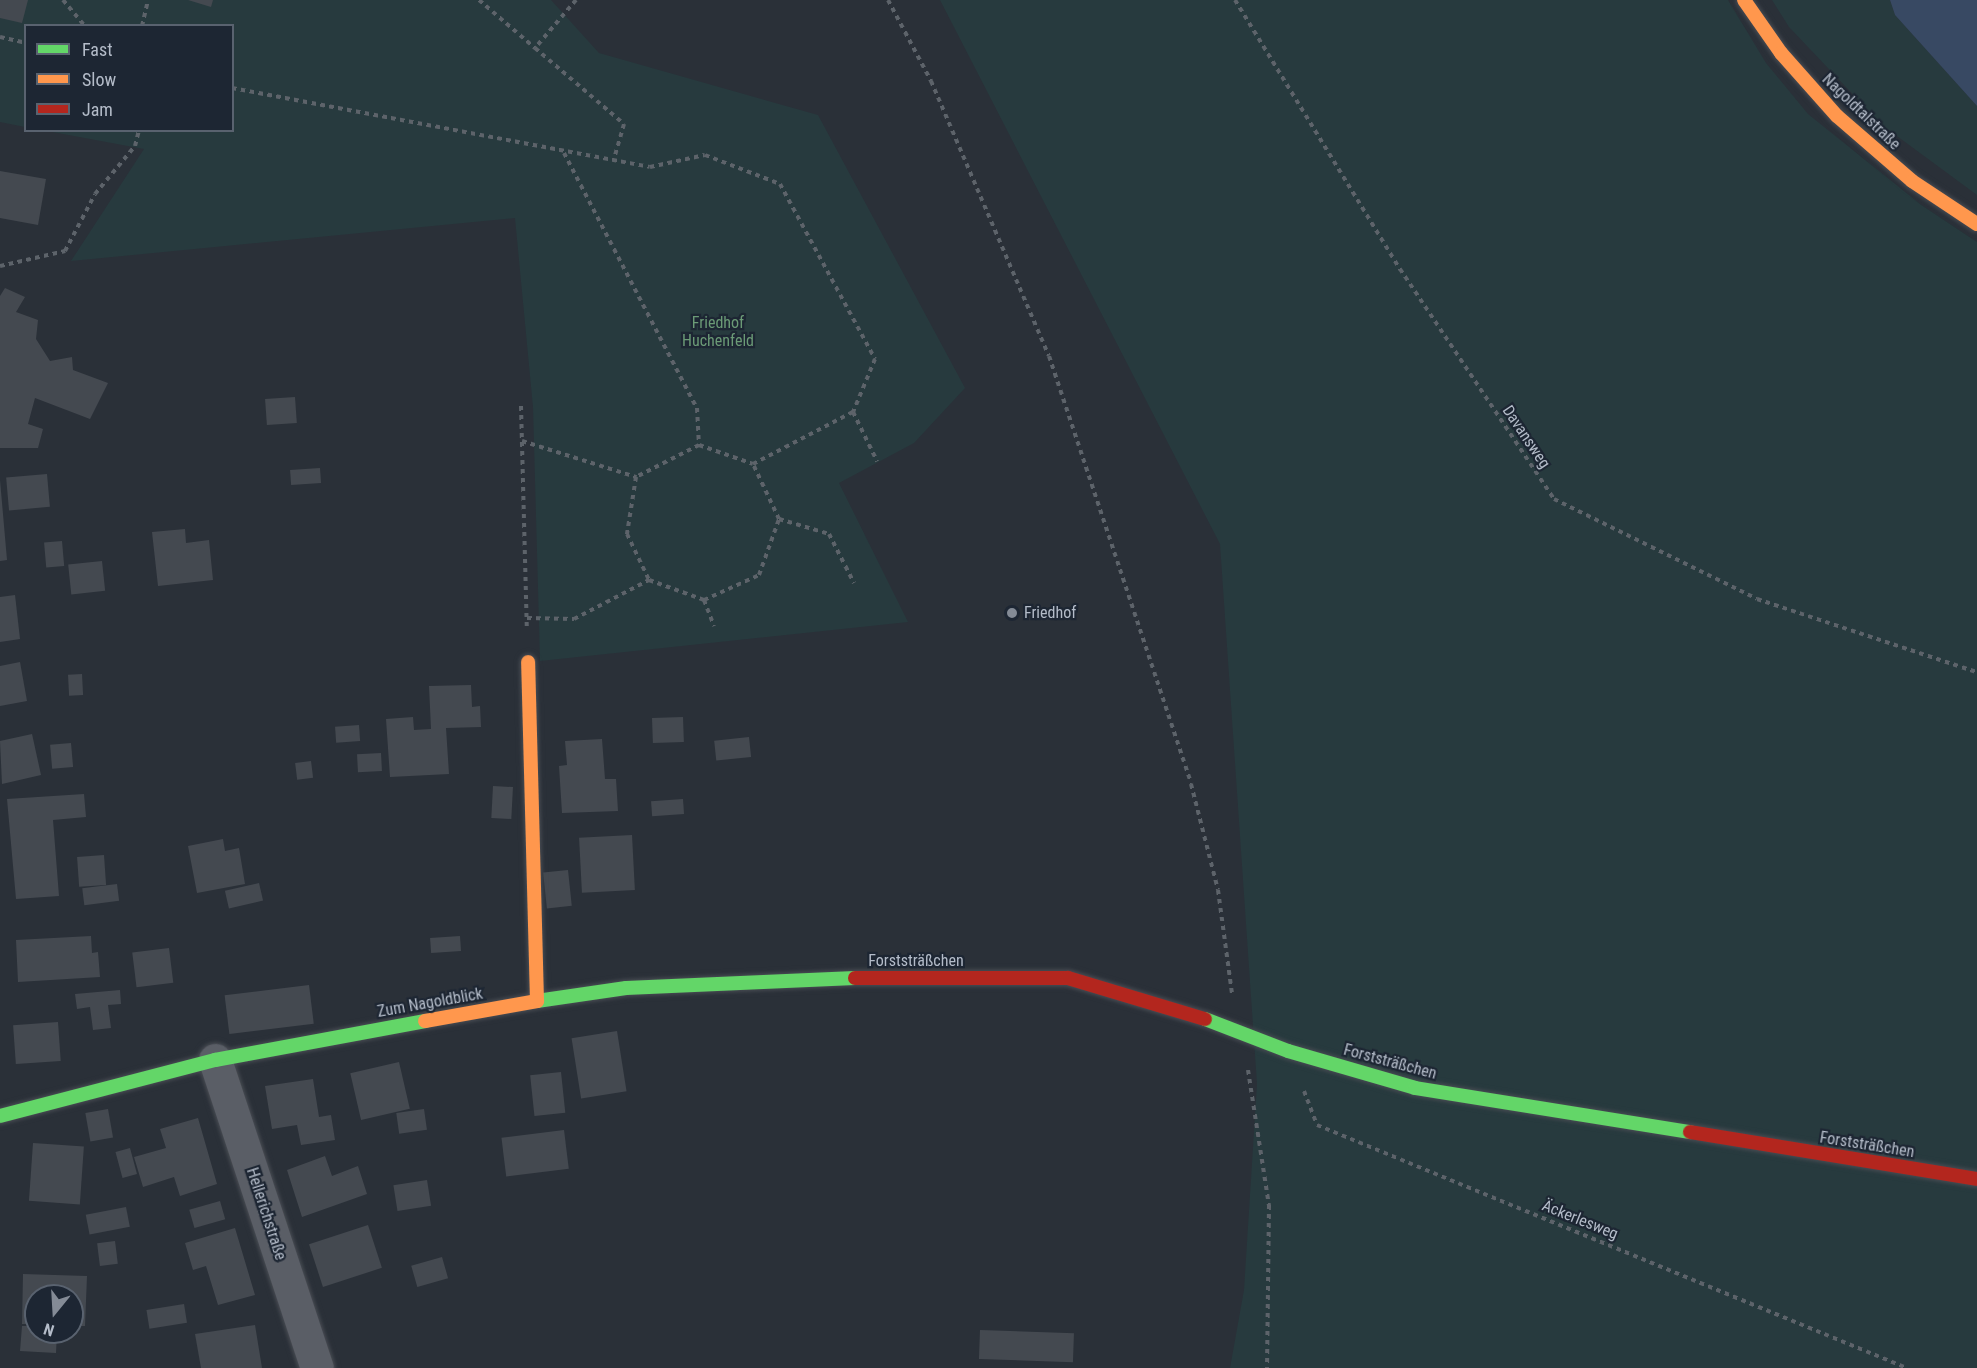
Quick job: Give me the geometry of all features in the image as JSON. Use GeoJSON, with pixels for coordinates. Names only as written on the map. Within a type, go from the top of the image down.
{"type":"FeatureCollection","features":[{"type":"Feature","properties":{"kind":"street","name":"Nagoldtalstraße"},"geometry":{"type":"LineString","coordinates":[[1744,0],[1781,53],[1837,116],[1912,181],[1977,224]]}},
{"type":"Feature","properties":{"kind":"street"},"geometry":{"type":"LineString","coordinates":[[528,662],[537,1001]]}},
{"type":"Feature","properties":{"kind":"street","name":"Forststräßchen"},"geometry":{"type":"LineString","coordinates":[[537,1001],[626,988],[802,978],[1068,978],[1239,1030],[1288,1051],[1415,1088],[1977,1179]]}},
{"type":"Feature","properties":{"kind":"street","name":"Zum Nagoldblick"},"geometry":{"type":"LineString","coordinates":[[0,1116],[215,1060],[537,1001]]}},
{"type":"Feature","properties":{"kind":"street","name":"Hellerichstraße"},"geometry":{"type":"LineString","coordinates":[[215,1060],[317,1368]]}},
{"type":"Feature","properties":{"kind":"path"},"geometry":{"type":"LineString","coordinates":[[63,0],[83,24]]}},
{"type":"Feature","properties":{"kind":"path"},"geometry":{"type":"LineString","coordinates":[[142,24],[148,0]]}},
{"type":"Feature","properties":{"kind":"path"},"geometry":{"type":"LineString","coordinates":[[479,0],[624,124],[614,160]]}},
{"type":"Feature","properties":{"kind":"path"},"geometry":{"type":"LineString","coordinates":[[535,48],[576,0]]}},
{"type":"Feature","properties":{"kind":"path"},"geometry":{"type":"LineString","coordinates":[[888,0],[931,81],[1049,356],[1099,500],[1191,784],[1218,890],[1239,1030],[1254,1094],[1269,1205],[1267,1368]]}},
{"type":"Feature","properties":{"kind":"path","name":"Davansweg"},"geometry":{"type":"LineString","coordinates":[[1235,0],[1400,269],[1554,499],[1757,599],[1977,672]]}},
{"type":"Feature","properties":{"kind":"path"},"geometry":{"type":"LineString","coordinates":[[0,37],[24,43]]}},
{"type":"Feature","properties":{"kind":"path"},"geometry":{"type":"LineString","coordinates":[[234,88],[564,153],[650,167],[705,155],[780,184],[875,359],[853,412],[753,464]]}},
{"type":"Feature","properties":{"kind":"path"},"geometry":{"type":"LineString","coordinates":[[0,266],[65,251],[95,194],[135,146],[138,132]]}},
{"type":"Feature","properties":{"kind":"path"},"geometry":{"type":"LineString","coordinates":[[564,153],[697,408],[699,445]]}},
{"type":"Feature","properties":{"kind":"path"},"geometry":{"type":"LineString","coordinates":[[520,406],[528,662]]}},
{"type":"Feature","properties":{"kind":"path"},"geometry":{"type":"LineString","coordinates":[[853,412],[877,461]]}},
{"type":"Feature","properties":{"kind":"path"},"geometry":{"type":"LineString","coordinates":[[522,441],[636,477],[699,445],[753,464],[779,519],[759,574],[704,600],[649,580],[627,534],[636,477]]}},
{"type":"Feature","properties":{"kind":"path"},"geometry":{"type":"LineString","coordinates":[[779,519],[829,534],[854,583]]}},
{"type":"Feature","properties":{"kind":"path"},"geometry":{"type":"LineString","coordinates":[[527,618],[574,619],[649,580]]}},
{"type":"Feature","properties":{"kind":"path"},"geometry":{"type":"LineString","coordinates":[[704,600],[714,626]]}},
{"type":"Feature","properties":{"kind":"path","name":"Äckerlesweg"},"geometry":{"type":"LineString","coordinates":[[1288,1051],[1317,1125],[1907,1368]]}},
{"type":"Feature","properties":{"kind":"green space","name":"Friedhof Huchenfeld"},"geometry":{"type":"Polygon","coordinates":[[[0,0],[551,0],[599,53],[818,115],[965,388],[914,443],[839,483],[908,622],[540,661],[533,407],[515,218],[71,261],[144,149],[52,132],[234,132],[234,24],[24,24],[24,127],[0,122],[0,0]]]}},
{"type":"Feature","properties":{"kind":"green space"},"geometry":{"type":"Polygon","coordinates":[[[940,0],[1728,0],[1766,63],[1808,114],[1920,204],[1977,242],[1977,1368],[1230,1368],[1244,1290],[1257,1084],[1220,544],[940,0]]]}},
{"type":"Feature","properties":{"kind":"green space"},"geometry":{"type":"Polygon","coordinates":[[[1772,0],[1890,0],[1895,15],[1977,106],[1977,195],[1882,125],[1789,27],[1772,0]]]}},
{"type":"Feature","properties":{"kind":"water"},"geometry":{"type":"Polygon","coordinates":[[[1890,0],[1977,0],[1977,106],[1895,15],[1890,0]]]}},
{"type":"Feature","properties":{"kind":"building"},"geometry":{"type":"Polygon","coordinates":[[[0,0],[28,0],[22,23],[0,18],[0,0]]]}},
{"type":"Feature","properties":{"kind":"building"},"geometry":{"type":"Polygon","coordinates":[[[188,0],[213,0],[211,7],[188,0]]]}},
{"type":"Feature","properties":{"kind":"building"},"geometry":{"type":"Polygon","coordinates":[[[0,171],[46,179],[38,225],[0,218],[0,171]]]}},
{"type":"Feature","properties":{"kind":"building"},"geometry":{"type":"Polygon","coordinates":[[[5,288],[25,297],[16,312],[38,320],[36,339],[50,361],[72,357],[73,370],[108,383],[90,419],[35,398],[28,424],[43,429],[38,448],[0,448],[0,296],[5,288]]]}},
{"type":"Feature","properties":{"kind":"building"},"geometry":{"type":"Polygon","coordinates":[[[295,397],[297,423],[267,425],[265,399],[295,397]]]}},
{"type":"Feature","properties":{"kind":"building"},"geometry":{"type":"Polygon","coordinates":[[[320,468],[321,483],[291,485],[290,470],[320,468]]]}},
{"type":"Feature","properties":{"kind":"building"},"geometry":{"type":"Polygon","coordinates":[[[47,474],[50,507],[9,510],[6,478],[47,474]]]}},
{"type":"Feature","properties":{"kind":"building"},"geometry":{"type":"Polygon","coordinates":[[[0,480],[7,560],[0,561],[0,480]]]}},
{"type":"Feature","properties":{"kind":"building"},"geometry":{"type":"Polygon","coordinates":[[[185,529],[186,543],[209,540],[213,580],[158,586],[152,532],[185,529]]]}},
{"type":"Feature","properties":{"kind":"building"},"geometry":{"type":"Polygon","coordinates":[[[62,541],[64,566],[46,567],[44,543],[62,541]]]}},
{"type":"Feature","properties":{"kind":"building"},"geometry":{"type":"Polygon","coordinates":[[[102,561],[105,591],[71,594],[68,565],[102,561]]]}},
{"type":"Feature","properties":{"kind":"building"},"geometry":{"type":"Polygon","coordinates":[[[15,595],[20,639],[0,642],[0,597],[15,595]]]}},
{"type":"Feature","properties":{"kind":"building"},"geometry":{"type":"Polygon","coordinates":[[[20,662],[27,701],[0,706],[0,666],[20,662]]]}},
{"type":"Feature","properties":{"kind":"building"},"geometry":{"type":"Polygon","coordinates":[[[82,674],[83,695],[69,696],[68,675],[82,674]]]}},
{"type":"Feature","properties":{"kind":"building"},"geometry":{"type":"Polygon","coordinates":[[[471,685],[472,707],[480,706],[481,727],[446,728],[449,774],[390,777],[386,719],[413,717],[414,730],[431,729],[429,686],[471,685]]]}},
{"type":"Feature","properties":{"kind":"building"},"geometry":{"type":"Polygon","coordinates":[[[683,717],[684,742],[653,743],[652,718],[683,717]]]}},
{"type":"Feature","properties":{"kind":"building"},"geometry":{"type":"Polygon","coordinates":[[[359,725],[360,741],[336,743],[335,727],[359,725]]]}},
{"type":"Feature","properties":{"kind":"building"},"geometry":{"type":"Polygon","coordinates":[[[32,734],[41,775],[2,784],[0,741],[32,734]]]}},
{"type":"Feature","properties":{"kind":"building"},"geometry":{"type":"Polygon","coordinates":[[[749,737],[751,757],[716,761],[714,741],[749,737]]]}},
{"type":"Feature","properties":{"kind":"building"},"geometry":{"type":"Polygon","coordinates":[[[602,739],[605,779],[616,779],[618,811],[562,813],[559,766],[567,765],[565,741],[602,739]]]}},
{"type":"Feature","properties":{"kind":"building"},"geometry":{"type":"Polygon","coordinates":[[[71,743],[73,767],[52,769],[50,745],[71,743]]]}},
{"type":"Feature","properties":{"kind":"building"},"geometry":{"type":"Polygon","coordinates":[[[381,753],[382,771],[358,772],[357,754],[381,753]]]}},
{"type":"Feature","properties":{"kind":"building"},"geometry":{"type":"Polygon","coordinates":[[[311,761],[313,778],[297,780],[295,763],[311,761]]]}},
{"type":"Feature","properties":{"kind":"building"},"geometry":{"type":"Polygon","coordinates":[[[493,786],[513,787],[511,819],[491,818],[493,786]]]}},
{"type":"Feature","properties":{"kind":"building"},"geometry":{"type":"Polygon","coordinates":[[[84,794],[86,817],[53,820],[59,896],[16,899],[7,799],[84,794]]]}},
{"type":"Feature","properties":{"kind":"building"},"geometry":{"type":"Polygon","coordinates":[[[683,799],[684,814],[652,816],[651,801],[683,799]]]}},
{"type":"Feature","properties":{"kind":"building"},"geometry":{"type":"Polygon","coordinates":[[[632,835],[635,890],[582,893],[579,838],[632,835]]]}},
{"type":"Feature","properties":{"kind":"building"},"geometry":{"type":"Polygon","coordinates":[[[223,839],[225,851],[239,848],[245,884],[197,893],[188,846],[223,839]]]}},
{"type":"Feature","properties":{"kind":"building"},"geometry":{"type":"Polygon","coordinates":[[[104,855],[106,885],[79,887],[77,857],[104,855]]]}},
{"type":"Feature","properties":{"kind":"building"},"geometry":{"type":"Polygon","coordinates":[[[568,870],[572,906],[547,908],[543,873],[568,870]]]}},
{"type":"Feature","properties":{"kind":"building"},"geometry":{"type":"Polygon","coordinates":[[[259,883],[263,901],[229,908],[225,891],[259,883]]]}},
{"type":"Feature","properties":{"kind":"building"},"geometry":{"type":"Polygon","coordinates":[[[117,884],[119,901],[84,905],[82,888],[117,884]]]}},
{"type":"Feature","properties":{"kind":"building"},"geometry":{"type":"Polygon","coordinates":[[[91,936],[92,953],[98,952],[100,977],[18,982],[16,940],[91,936]]]}},
{"type":"Feature","properties":{"kind":"building"},"geometry":{"type":"Polygon","coordinates":[[[460,936],[461,951],[431,953],[430,938],[460,936]]]}},
{"type":"Feature","properties":{"kind":"building"},"geometry":{"type":"Polygon","coordinates":[[[169,948],[173,983],[137,987],[132,953],[169,948]]]}},
{"type":"Feature","properties":{"kind":"building"},"geometry":{"type":"Polygon","coordinates":[[[309,985],[314,1024],[229,1034],[225,995],[309,985]]]}},
{"type":"Feature","properties":{"kind":"building"},"geometry":{"type":"Polygon","coordinates":[[[120,990],[121,1004],[108,1005],[111,1028],[93,1030],[90,1007],[77,1009],[75,994],[120,990]]]}},
{"type":"Feature","properties":{"kind":"building"},"geometry":{"type":"Polygon","coordinates":[[[58,1022],[61,1061],[16,1064],[13,1025],[58,1022]]]}},
{"type":"Feature","properties":{"kind":"building"},"geometry":{"type":"Polygon","coordinates":[[[617,1031],[627,1091],[581,1098],[572,1038],[617,1031]]]}},
{"type":"Feature","properties":{"kind":"building"},"geometry":{"type":"Polygon","coordinates":[[[399,1062],[410,1109],[361,1120],[350,1073],[399,1062]]]}},
{"type":"Feature","properties":{"kind":"building"},"geometry":{"type":"Polygon","coordinates":[[[561,1072],[565,1113],[534,1116],[530,1075],[561,1072]]]}},
{"type":"Feature","properties":{"kind":"building"},"geometry":{"type":"Polygon","coordinates":[[[313,1079],[319,1117],[331,1115],[335,1140],[301,1145],[297,1125],[272,1129],[265,1086],[313,1079]]]}},
{"type":"Feature","properties":{"kind":"building"},"geometry":{"type":"Polygon","coordinates":[[[108,1109],[113,1138],[90,1142],[85,1113],[108,1109]]]}},
{"type":"Feature","properties":{"kind":"building"},"geometry":{"type":"Polygon","coordinates":[[[424,1109],[427,1130],[399,1134],[396,1113],[424,1109]]]}},
{"type":"Feature","properties":{"kind":"building"},"geometry":{"type":"Polygon","coordinates":[[[198,1118],[217,1184],[180,1196],[174,1177],[143,1187],[134,1157],[166,1148],[160,1129],[198,1118]]]}},
{"type":"Feature","properties":{"kind":"building"},"geometry":{"type":"Polygon","coordinates":[[[564,1130],[569,1169],[506,1176],[501,1138],[564,1130]]]}},
{"type":"Feature","properties":{"kind":"building"},"geometry":{"type":"Polygon","coordinates":[[[33,1143],[84,1147],[80,1204],[29,1201],[33,1143]]]}},
{"type":"Feature","properties":{"kind":"building"},"geometry":{"type":"Polygon","coordinates":[[[130,1148],[137,1174],[122,1178],[116,1152],[130,1148]]]}},
{"type":"Feature","properties":{"kind":"building"},"geometry":{"type":"Polygon","coordinates":[[[325,1156],[332,1176],[358,1166],[367,1194],[302,1217],[287,1170],[325,1156]]]}},
{"type":"Feature","properties":{"kind":"building"},"geometry":{"type":"Polygon","coordinates":[[[427,1180],[431,1206],[397,1211],[393,1185],[427,1180]]]}},
{"type":"Feature","properties":{"kind":"building"},"geometry":{"type":"Polygon","coordinates":[[[220,1201],[225,1219],[194,1228],[189,1210],[220,1201]]]}},
{"type":"Feature","properties":{"kind":"building"},"geometry":{"type":"Polygon","coordinates":[[[126,1207],[130,1227],[90,1234],[86,1215],[126,1207]]]}},
{"type":"Feature","properties":{"kind":"building"},"geometry":{"type":"Polygon","coordinates":[[[368,1225],[382,1268],[323,1287],[309,1244],[368,1225]]]}},
{"type":"Feature","properties":{"kind":"building"},"geometry":{"type":"Polygon","coordinates":[[[235,1228],[255,1295],[218,1305],[206,1266],[193,1270],[185,1243],[235,1228]]]}},
{"type":"Feature","properties":{"kind":"building"},"geometry":{"type":"Polygon","coordinates":[[[115,1241],[118,1264],[100,1266],[97,1243],[115,1241]]]}},
{"type":"Feature","properties":{"kind":"building"},"geometry":{"type":"Polygon","coordinates":[[[442,1257],[448,1278],[417,1287],[411,1266],[442,1257]]]}},
{"type":"Feature","properties":{"kind":"building"},"geometry":{"type":"Polygon","coordinates":[[[23,1274],[87,1276],[85,1326],[84,1284],[24,1284],[24,1324],[22,1324],[23,1274]]]}},
{"type":"Feature","properties":{"kind":"building"},"geometry":{"type":"Polygon","coordinates":[[[184,1304],[187,1323],[149,1329],[146,1310],[184,1304]]]}},
{"type":"Feature","properties":{"kind":"building"},"geometry":{"type":"Polygon","coordinates":[[[255,1325],[262,1368],[201,1368],[195,1334],[255,1325]]]}},
{"type":"Feature","properties":{"kind":"building"},"geometry":{"type":"Polygon","coordinates":[[[22,1326],[24,1326],[24,1344],[56,1344],[56,1353],[20,1351],[22,1326]]]}},
{"type":"Feature","properties":{"kind":"building"},"geometry":{"type":"Polygon","coordinates":[[[980,1330],[1074,1333],[1073,1362],[979,1359],[980,1330]]]}},
{"type":"Feature","properties":{"kind":"traffic: fast"},"geometry":{"type":"LineString","coordinates":[[537,1001],[626,988],[855,978]]}},
{"type":"Feature","properties":{"kind":"traffic: fast"},"geometry":{"type":"LineString","coordinates":[[1205,1019],[1288,1051],[1415,1088],[1690,1132]]}},
{"type":"Feature","properties":{"kind":"traffic: fast"},"geometry":{"type":"LineString","coordinates":[[0,1116],[215,1060],[425,1021]]}},
{"type":"Feature","properties":{"kind":"traffic: slow"},"geometry":{"type":"LineString","coordinates":[[1744,0],[1781,53],[1837,116],[1912,181],[1977,224]]}},
{"type":"Feature","properties":{"kind":"traffic: slow"},"geometry":{"type":"LineString","coordinates":[[425,1021],[537,1001],[528,662]]}},
{"type":"Feature","properties":{"kind":"traffic: jam"},"geometry":{"type":"LineString","coordinates":[[855,978],[1068,978],[1205,1019]]}},
{"type":"Feature","properties":{"kind":"traffic: jam"},"geometry":{"type":"LineString","coordinates":[[1690,1132],[1977,1179]]}},
{"type":"Feature","properties":{"kind":"place","name":"Friedhof"},"geometry":{"type":"Point","coordinates":[1012,613]}}]}
